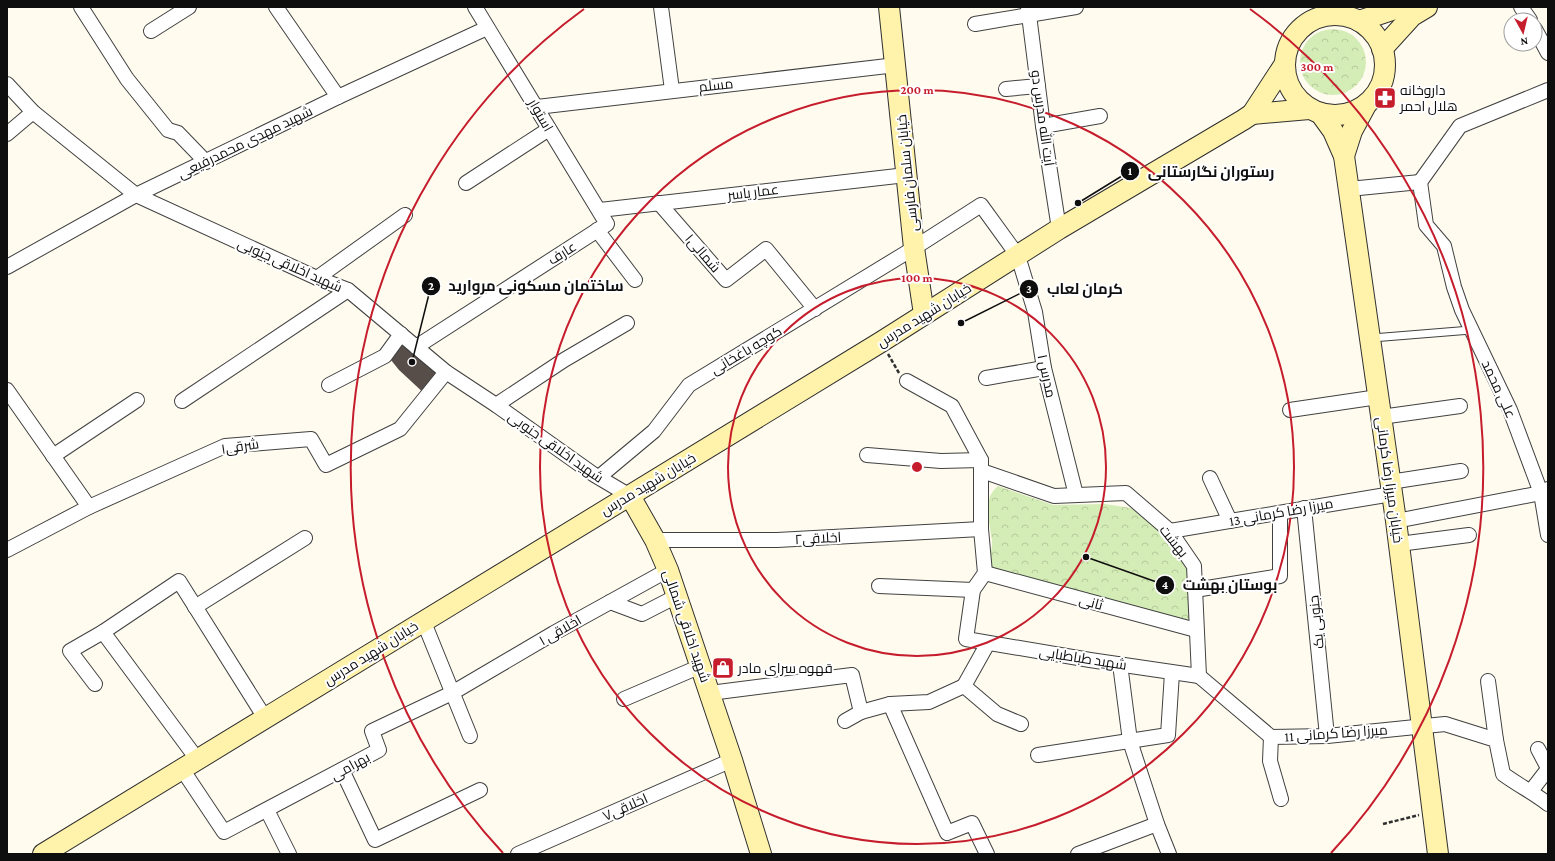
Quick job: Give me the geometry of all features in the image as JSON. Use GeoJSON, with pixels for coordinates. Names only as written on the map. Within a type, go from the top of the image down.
{"type":"FeatureCollection","features":[{"type":"Feature","properties":{"kind":"main road","name":"خیابان سلمان فارسی"},"geometry":{"type":"LineString","coordinates":[[889,7],[914,248],[924,314]]}},
{"type":"Feature","properties":{"kind":"main road"},"geometry":{"type":"LineString","coordinates":[[1366,105],[1344,115],[1327,115],[1314,111],[1301,103],[1289,86],[1284,65],[1288,46],[1308,15],[1320,17],[1351,15],[1401,7]]}},
{"type":"Feature","properties":{"kind":"main road"},"geometry":{"type":"LineString","coordinates":[[1382,49],[1412,16],[1428,7]]}},
{"type":"Feature","properties":{"kind":"main road"},"geometry":{"type":"LineString","coordinates":[[1344,156],[1352,131],[1366,105],[1378,92],[1384,75],[1385,66],[1382,49],[1373,33],[1351,15]]}},
{"type":"Feature","properties":{"kind":"main road","name":"خیابان شهید مدرس"},"geometry":{"type":"LineString","coordinates":[[53,851],[189,764],[881,342],[1059,229],[1252,114],[1284,65]]}},
{"type":"Feature","properties":{"kind":"main road","name":"خیابان شهید مدرس"},"geometry":{"type":"LineString","coordinates":[[1252,114],[1314,111]]}},
{"type":"Feature","properties":{"kind":"main road","name":"خیابان میرزا رضا کرمانی"},"geometry":{"type":"LineString","coordinates":[[1314,111],[1332,131],[1344,156],[1396,520],[1423,725],[1438,854]]}},
{"type":"Feature","properties":{"kind":"main road","name":"شهید اخلاقی شمالی"},"geometry":{"type":"LineString","coordinates":[[630,496],[655,540],[668,570],[732,760],[761,854]]}},
{"type":"Feature","properties":{"kind":"street"},"geometry":{"type":"LineString","coordinates":[[80,7],[127,80],[168,130],[178,133],[206,162]]}},
{"type":"Feature","properties":{"kind":"street"},"geometry":{"type":"LineString","coordinates":[[151,31],[189,7]]}},
{"type":"Feature","properties":{"kind":"street"},"geometry":{"type":"LineString","coordinates":[[276,7],[338,97]]}},
{"type":"Feature","properties":{"kind":"street","name":"استوار"},"geometry":{"type":"LineString","coordinates":[[475,7],[600,210],[602,227],[635,280]]}},
{"type":"Feature","properties":{"kind":"street"},"geometry":{"type":"LineString","coordinates":[[661,7],[672,90]]}},
{"type":"Feature","properties":{"kind":"street"},"geometry":{"type":"LineString","coordinates":[[975,24],[1029,11],[1076,7]]}},
{"type":"Feature","properties":{"kind":"street","name":"آیت الله مدرس دو"},"geometry":{"type":"LineString","coordinates":[[1029,11],[1043,126],[1059,229]]}},
{"type":"Feature","properties":{"kind":"street","name":"شهید مهدی محمدرفیعی"},"geometry":{"type":"LineString","coordinates":[[7,267],[136,195],[338,97],[487,28]]}},
{"type":"Feature","properties":{"kind":"street"},"geometry":{"type":"LineString","coordinates":[[1543,43],[1548,53]]}},
{"type":"Feature","properties":{"kind":"street","name":"مسلم"},"geometry":{"type":"LineString","coordinates":[[537,107],[896,65]]}},
{"type":"Feature","properties":{"kind":"street","name":"شهید اخلاقی جنوبی"},"geometry":{"type":"LineString","coordinates":[[7,84],[33,112],[136,195],[317,278],[348,290],[446,372],[599,477],[630,496]]}},
{"type":"Feature","properties":{"kind":"street"},"geometry":{"type":"LineString","coordinates":[[1006,90],[1038,86]]}},
{"type":"Feature","properties":{"kind":"street"},"geometry":{"type":"LineString","coordinates":[[1349,189],[1420,182],[1460,126],[1548,90]]}},
{"type":"Feature","properties":{"kind":"street"},"geometry":{"type":"LineString","coordinates":[[7,134],[33,112]]}},
{"type":"Feature","properties":{"kind":"street"},"geometry":{"type":"LineString","coordinates":[[1043,126],[1100,116]]}},
{"type":"Feature","properties":{"kind":"street"},"geometry":{"type":"LineString","coordinates":[[466,183],[549,129]]}},
{"type":"Feature","properties":{"kind":"street","name":"عمار یاسر"},"geometry":{"type":"LineString","coordinates":[[600,210],[906,175]]}},
{"type":"Feature","properties":{"kind":"street","name":"علی محمد"},"geometry":{"type":"LineString","coordinates":[[1420,182],[1426,225],[1444,246],[1454,287],[1462,310],[1510,410],[1544,491],[1548,535]]}},
{"type":"Feature","properties":{"kind":"street","name":"شمالی۱"},"geometry":{"type":"LineString","coordinates":[[659,203],[726,280],[766,249],[814,309]]}},
{"type":"Feature","properties":{"kind":"street","name":"مدرس ۱"},"geometry":{"type":"LineString","coordinates":[[914,248],[981,205],[1018,256],[1035,312],[1044,368],[1076,495]]}},
{"type":"Feature","properties":{"kind":"street"},"geometry":{"type":"LineString","coordinates":[[317,278],[406,215]]}},
{"type":"Feature","properties":{"kind":"street","name":"عارف"},"geometry":{"type":"LineString","coordinates":[[416,347],[602,227]]}},
{"type":"Feature","properties":{"kind":"street","name":"کوچه باغخانی"},"geometry":{"type":"LineString","coordinates":[[599,477],[654,431],[689,385],[914,248]]}},
{"type":"Feature","properties":{"kind":"street"},"geometry":{"type":"LineString","coordinates":[[182,401],[348,290]]}},
{"type":"Feature","properties":{"kind":"street"},"geometry":{"type":"LineString","coordinates":[[496,405],[564,360],[627,323]]}},
{"type":"Feature","properties":{"kind":"street"},"geometry":{"type":"LineString","coordinates":[[329,385],[385,356],[401,334]]}},
{"type":"Feature","properties":{"kind":"street"},"geometry":{"type":"LineString","coordinates":[[986,378],[1044,368]]}},
{"type":"Feature","properties":{"kind":"street","name":"شرقی۱"},"geometry":{"type":"LineString","coordinates":[[7,550],[89,507],[225,446],[310,439],[326,465],[400,430],[446,372]]}},
{"type":"Feature","properties":{"kind":"street"},"geometry":{"type":"LineString","coordinates":[[879,586],[973,590],[985,573],[981,529],[982,466],[952,406],[907,381]]}},
{"type":"Feature","properties":{"kind":"street"},"geometry":{"type":"LineString","coordinates":[[7,390],[89,507]]}},
{"type":"Feature","properties":{"kind":"street"},"geometry":{"type":"LineString","coordinates":[[1290,410],[1378,397]]}},
{"type":"Feature","properties":{"kind":"street"},"geometry":{"type":"LineString","coordinates":[[53,456],[137,400]]}},
{"type":"Feature","properties":{"kind":"street"},"geometry":{"type":"LineString","coordinates":[[1381,417],[1460,406]]}},
{"type":"Feature","properties":{"kind":"street"},"geometry":{"type":"LineString","coordinates":[[867,455],[982,466]]}},
{"type":"Feature","properties":{"kind":"street","name":"بهشت"},"geometry":{"type":"LineString","coordinates":[[982,466],[1054,496],[1126,493],[1170,531],[1194,566],[1199,676]]}},
{"type":"Feature","properties":{"kind":"street","name":"میرزا رضا کرمانی 13"},"geometry":{"type":"LineString","coordinates":[[1170,531],[1280,513],[1461,471]]}},
{"type":"Feature","properties":{"kind":"street"},"geometry":{"type":"LineString","coordinates":[[1210,478],[1230,521]]}},
{"type":"Feature","properties":{"kind":"street"},"geometry":{"type":"LineString","coordinates":[[1396,520],[1544,491]]}},
{"type":"Feature","properties":{"kind":"street","name":"جنوبی یک"},"geometry":{"type":"LineString","coordinates":[[1304,508],[1327,736]]}},
{"type":"Feature","properties":{"kind":"street"},"geometry":{"type":"LineString","coordinates":[[1195,590],[1280,576],[1280,513]]}},
{"type":"Feature","properties":{"kind":"street","name":"اخلاقی۲"},"geometry":{"type":"LineString","coordinates":[[655,540],[777,540],[981,529]]}},
{"type":"Feature","properties":{"kind":"street"},"geometry":{"type":"LineString","coordinates":[[1399,544],[1469,535]]}},
{"type":"Feature","properties":{"kind":"street"},"geometry":{"type":"LineString","coordinates":[[195,607],[305,538]]}},
{"type":"Feature","properties":{"kind":"street","name":"اخلاقی ۱"},"geometry":{"type":"LineString","coordinates":[[452,693],[668,570]]}},
{"type":"Feature","properties":{"kind":"street","name":"ثانی"},"geometry":{"type":"LineString","coordinates":[[985,573],[1196,630]]}},
{"type":"Feature","properties":{"kind":"street"},"geometry":{"type":"LineString","coordinates":[[95,684],[70,651],[103,632],[179,581],[265,718]]}},
{"type":"Feature","properties":{"kind":"street","name":"شهید طباطبایی"},"geometry":{"type":"LineString","coordinates":[[973,590],[966,639],[1172,673],[1199,676]]}},
{"type":"Feature","properties":{"kind":"street"},"geometry":{"type":"LineString","coordinates":[[610,602],[642,614],[677,596]]}},
{"type":"Feature","properties":{"kind":"street"},"geometry":{"type":"LineString","coordinates":[[424,620],[470,736]]}},
{"type":"Feature","properties":{"kind":"street"},"geometry":{"type":"LineString","coordinates":[[103,632],[189,764]]}},
{"type":"Feature","properties":{"kind":"street"},"geometry":{"type":"LineString","coordinates":[[845,721],[861,712],[890,704],[929,702],[964,686],[988,643]]}},
{"type":"Feature","properties":{"kind":"street"},"geometry":{"type":"LineString","coordinates":[[1120,664],[1130,741],[1157,824],[1169,854]]}},
{"type":"Feature","properties":{"kind":"street"},"geometry":{"type":"LineString","coordinates":[[624,699],[701,666]]}},
{"type":"Feature","properties":{"kind":"street"},"geometry":{"type":"LineString","coordinates":[[1038,755],[1168,735],[1172,673]]}},
{"type":"Feature","properties":{"kind":"street"},"geometry":{"type":"LineString","coordinates":[[710,693],[852,675],[861,712]]}},
{"type":"Feature","properties":{"kind":"street","name":"میرزا رضا کرمانی 11"},"geometry":{"type":"LineString","coordinates":[[1199,676],[1271,736],[1327,736],[1423,725],[1445,724],[1496,740]]}},
{"type":"Feature","properties":{"kind":"street"},"geometry":{"type":"LineString","coordinates":[[1488,681],[1496,740],[1503,774],[1520,786],[1531,791],[1548,804]]}},
{"type":"Feature","properties":{"kind":"street"},"geometry":{"type":"LineString","coordinates":[[964,686],[997,714],[1021,724]]}},
{"type":"Feature","properties":{"kind":"street","name":"بهرامی"},"geometry":{"type":"LineString","coordinates":[[189,764],[224,832],[379,750],[372,731],[452,693]]}},
{"type":"Feature","properties":{"kind":"street"},"geometry":{"type":"LineString","coordinates":[[890,704],[947,833],[972,823],[987,854]]}},
{"type":"Feature","properties":{"kind":"street"},"geometry":{"type":"LineString","coordinates":[[1271,736],[1270,761],[1281,799]]}},
{"type":"Feature","properties":{"kind":"street"},"geometry":{"type":"LineString","coordinates":[[1531,791],[1548,768],[1538,749]]}},
{"type":"Feature","properties":{"kind":"street","name":"اخلاقی۷"},"geometry":{"type":"LineString","coordinates":[[518,854],[732,760]]}},
{"type":"Feature","properties":{"kind":"street"},"geometry":{"type":"LineString","coordinates":[[342,770],[375,840],[480,790]]}},
{"type":"Feature","properties":{"kind":"street"},"geometry":{"type":"LineString","coordinates":[[267,810],[289,854]]}},
{"type":"Feature","properties":{"kind":"street"},"geometry":{"type":"LineString","coordinates":[[1078,854],[1157,824]]}},
{"type":"Feature","properties":{"kind":"lane"},"geometry":{"type":"LineString","coordinates":[[1370,338],[1471,330]]}},
{"type":"Feature","properties":{"kind":"path"},"geometry":{"type":"LineString","coordinates":[[881,342],[900,375],[907,381]]}},
{"type":"Feature","properties":{"kind":"path"},"geometry":{"type":"LineString","coordinates":[[1383,824],[1433,812]]}},
{"type":"Feature","properties":{"kind":"green space"},"geometry":{"type":"Polygon","coordinates":[[[1326,29],[1340,29],[1352,34],[1361,43],[1366,55],[1364,75],[1357,86],[1340,95],[1326,95],[1314,90],[1305,81],[1300,69],[1300,55],[1305,43],[1314,34],[1326,29]]]}},
{"type":"Feature","properties":{"kind":"green space"},"geometry":{"type":"Polygon","coordinates":[[[998,486],[1053,505],[1105,504],[1131,508],[1162,531],[1187,564],[1191,620],[1121,605],[987,569],[992,544],[988,505],[993,492],[998,486]]]}},
{"type":"Feature","properties":{"kind":"building"},"geometry":{"type":"Polygon","coordinates":[[[398,340],[440,369],[427,396],[399,370],[387,355],[398,340]]]}},
{"type":"Feature","properties":{"kind":"place","name":"داروخانه هلال احمر"},"geometry":{"type":"Point","coordinates":[1385,98]}},
{"type":"Feature","properties":{"kind":"place","name":"رستوران نگارستانی"},"geometry":{"type":"Point","coordinates":[1078,203]}},
{"type":"Feature","properties":{"kind":"place","name":"کرمان لعاب"},"geometry":{"type":"Point","coordinates":[961,323]}},
{"type":"Feature","properties":{"kind":"place","name":"ساختمان مسکونی مروارید"},"geometry":{"type":"Point","coordinates":[412,362]}},
{"type":"Feature","properties":{"kind":"place","name":"بوستان بهشت"},"geometry":{"type":"Point","coordinates":[1086,557]}},
{"type":"Feature","properties":{"kind":"place","name":"قهوه سرای مادر"},"geometry":{"type":"Point","coordinates":[723,668]}}]}
